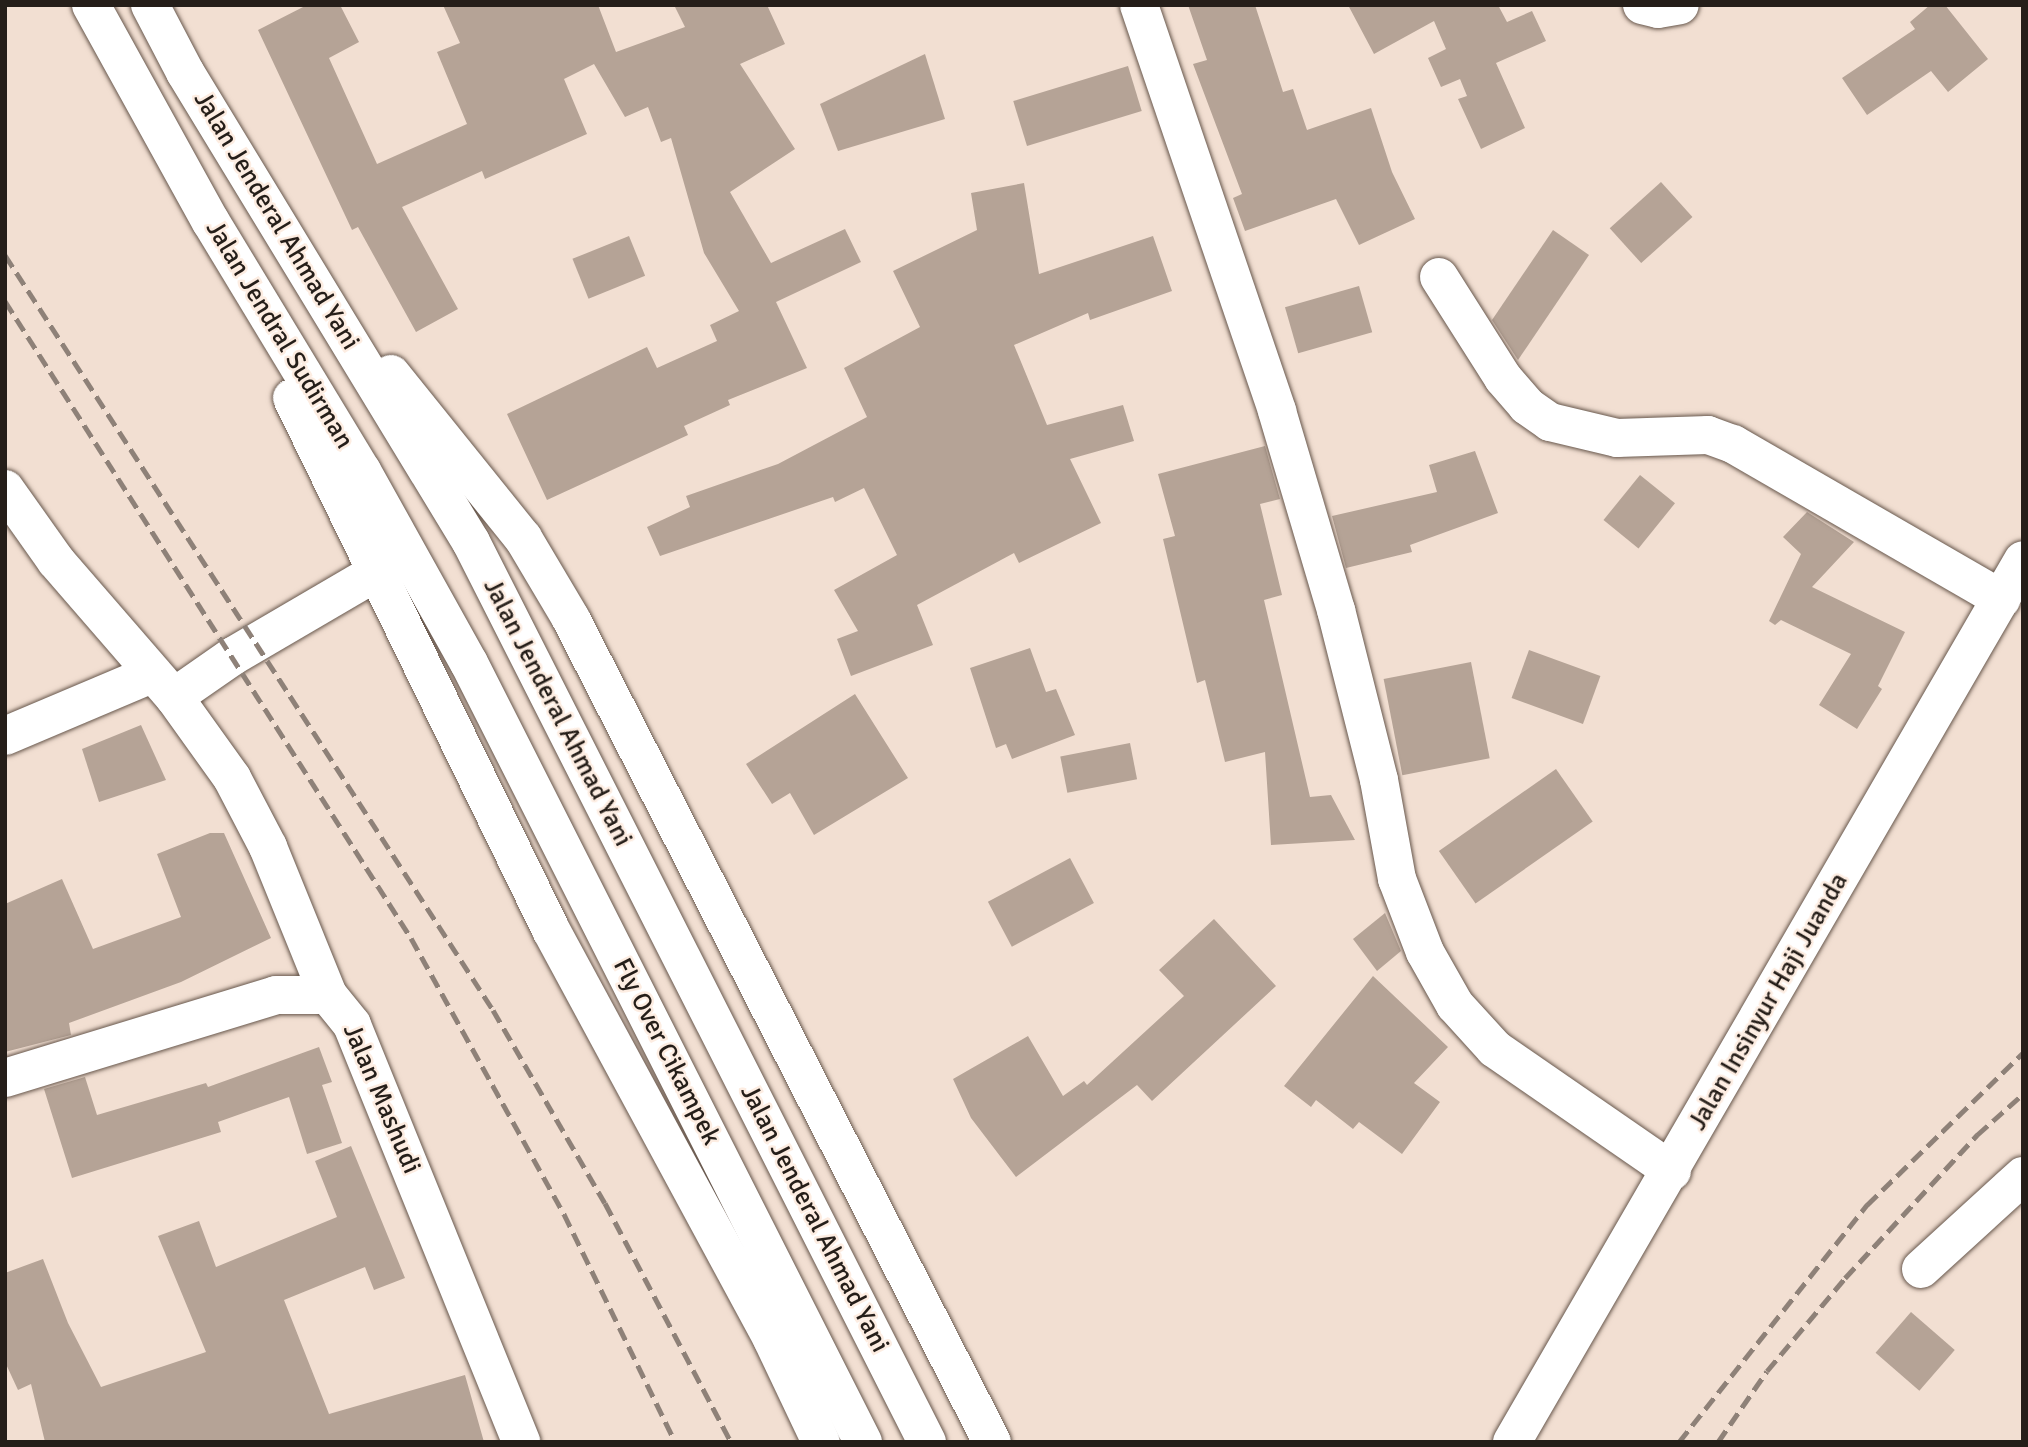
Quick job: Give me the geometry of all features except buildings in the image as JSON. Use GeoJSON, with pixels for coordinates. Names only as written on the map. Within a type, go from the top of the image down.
{"type":"FeatureCollection","features":[{"type":"Feature","properties":{"kind":"main road","name":"Jalan Jendral Sudirman"},"geometry":{"type":"LineString","coordinates":[[91,5],[211,222],[362,471],[469,663]]}},
{"type":"Feature","properties":{"kind":"main road","name":"Jalan Jenderal Ahmad Yani"},"geometry":{"type":"LineString","coordinates":[[150,5],[186,72],[471,542],[927,1442]]}},
{"type":"Feature","properties":{"kind":"main road"},"geometry":{"type":"LineString","coordinates":[[1139,5],[1277,411],[1336,610],[1379,780],[1397,879],[1425,953],[1455,1005],[1495,1049],[1672,1171]]}},
{"type":"Feature","properties":{"kind":"main road"},"geometry":{"type":"LineString","coordinates":[[1642,5],[1658,9],[1680,5]]}},
{"type":"Feature","properties":{"kind":"main road"},"geometry":{"type":"LineString","coordinates":[[211,222],[375,573],[551,930],[772,1339],[821,1442]]}},
{"type":"Feature","properties":{"kind":"main road"},"geometry":{"type":"LineString","coordinates":[[1439,277],[1503,378],[1527,406],[1550,422],[1617,438],[1708,435],[1733,444],[2001,598]]}},
{"type":"Feature","properties":{"kind":"main road"},"geometry":{"type":"LineString","coordinates":[[323,296],[462,456],[523,538],[564,607],[992,1442]]}},
{"type":"Feature","properties":{"kind":"main road"},"geometry":{"type":"LineString","coordinates":[[5,489],[56,561],[163,686],[232,778],[268,847],[328,995]]}},
{"type":"Feature","properties":{"kind":"main road","name":"Jalan Insinyur Haji Juanda"},"geometry":{"type":"LineString","coordinates":[[1512,1442],[1672,1171],[2023,560]]}},
{"type":"Feature","properties":{"kind":"main road"},"geometry":{"type":"LineString","coordinates":[[5,736],[163,686],[233,656],[375,573]]}},
{"type":"Feature","properties":{"kind":"main road","name":"Fly Over Cikampek"},"geometry":{"type":"LineString","coordinates":[[469,663],[863,1442]]}},
{"type":"Feature","properties":{"kind":"main road","name":"Jalan Mashudi"},"geometry":{"type":"LineString","coordinates":[[5,1078],[276,995],[328,995],[352,1025],[521,1442]]}},
{"type":"Feature","properties":{"kind":"main road"},"geometry":{"type":"LineString","coordinates":[[1921,1269],[2023,1176]]}},
{"type":"Feature","properties":{"kind":"railway"},"geometry":{"type":"LineString","coordinates":[[5,255],[493,1010],[605,1203],[731,1442]]}},
{"type":"Feature","properties":{"kind":"railway"},"geometry":{"type":"LineString","coordinates":[[5,301],[411,938],[564,1214],[675,1442]]}},
{"type":"Feature","properties":{"kind":"railway"},"geometry":{"type":"LineString","coordinates":[[1679,1442],[1867,1205],[2023,1053]]}},
{"type":"Feature","properties":{"kind":"railway"},"geometry":{"type":"LineString","coordinates":[[1718,1442],[1767,1371],[1845,1278],[1977,1135],[2023,1094]]}}]}
